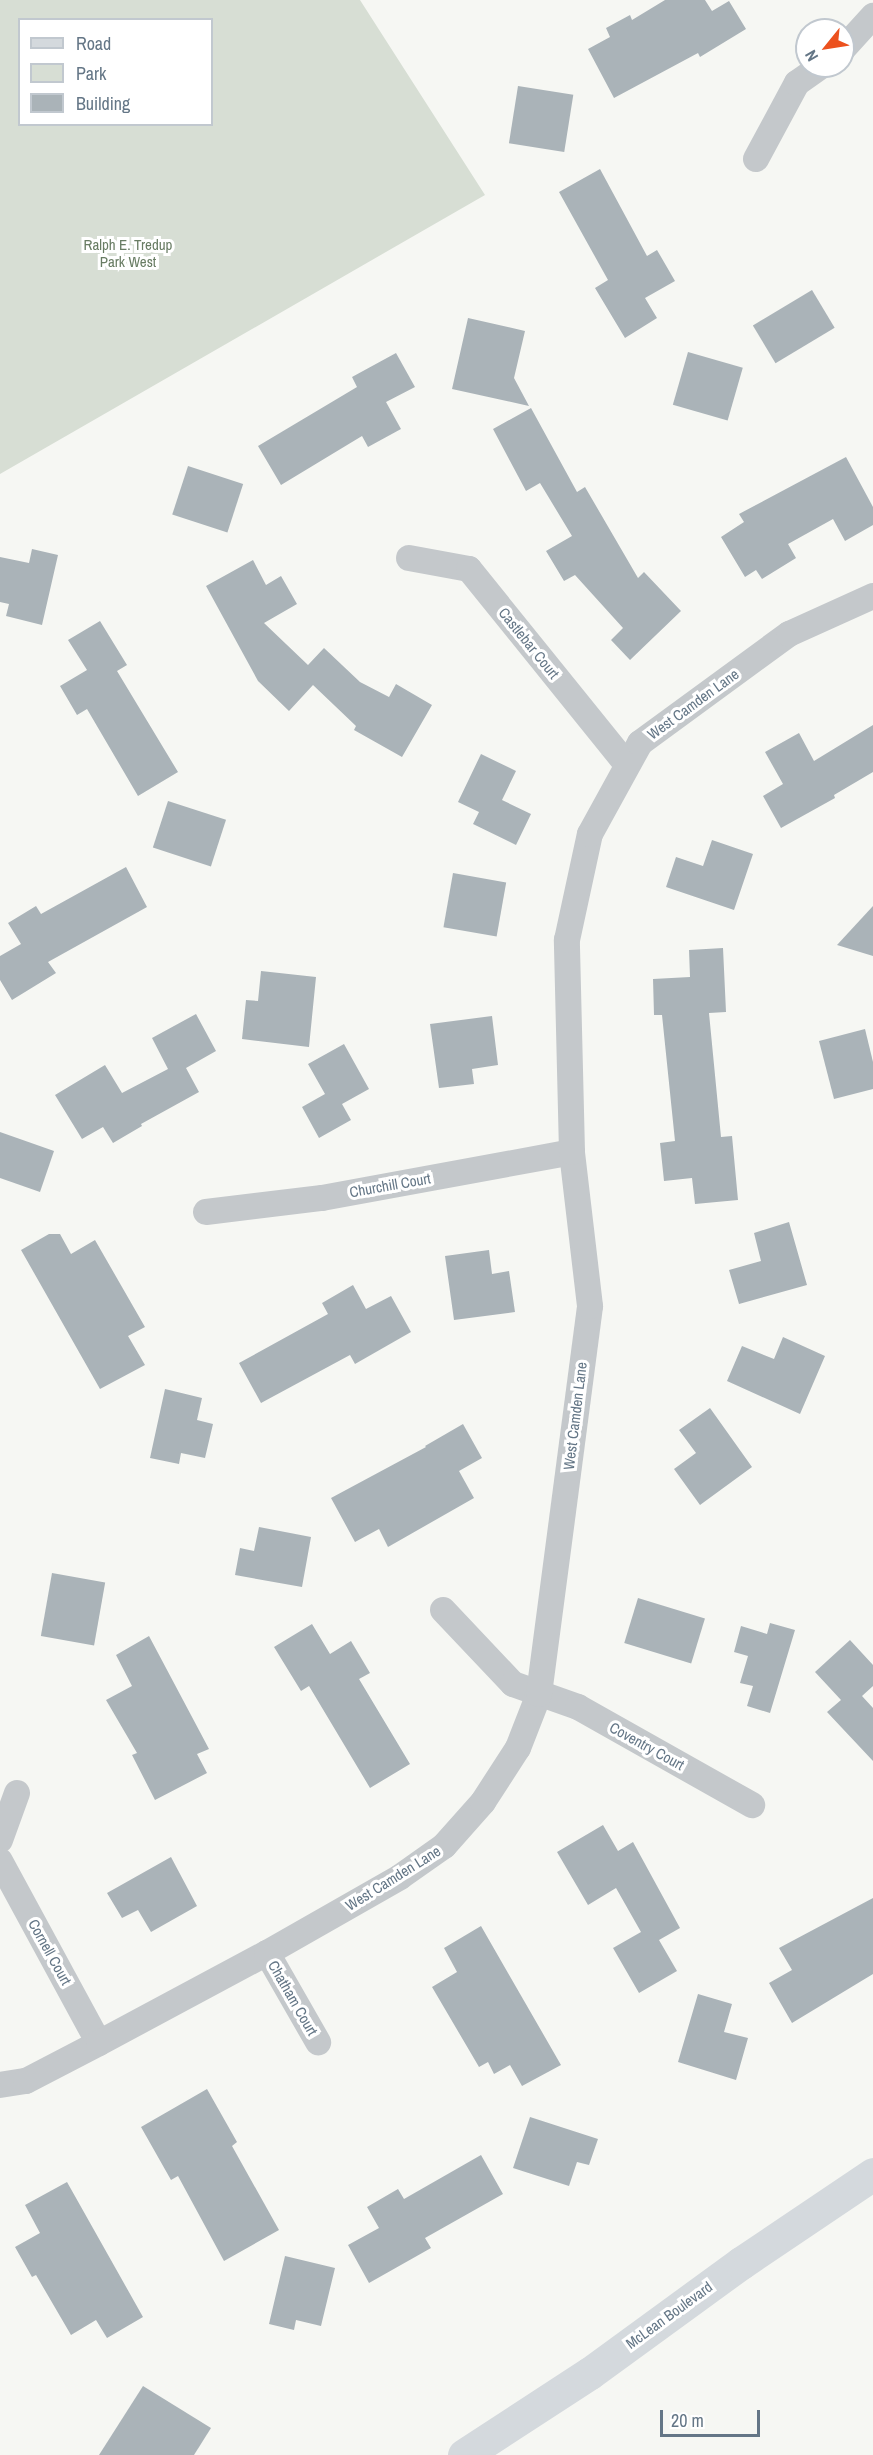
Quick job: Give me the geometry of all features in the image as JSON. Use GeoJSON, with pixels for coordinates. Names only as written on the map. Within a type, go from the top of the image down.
{"type":"FeatureCollection","features":[{"type":"Feature","properties":{"kind":"main road","name":"McLean Boulevard"},"geometry":{"type":"LineString","coordinates":[[464,2455],[590,2373],[741,2263],[873,2174]]}},
{"type":"Feature","properties":{"kind":"street"},"geometry":{"type":"LineString","coordinates":[[855,36],[873,16]]}},
{"type":"Feature","properties":{"kind":"street"},"geometry":{"type":"LineString","coordinates":[[756,159],[797,83],[804,78]]}},
{"type":"Feature","properties":{"kind":"street","name":"Castlebar Court"},"geometry":{"type":"LineString","coordinates":[[409,558],[469,569],[627,765]]}},
{"type":"Feature","properties":{"kind":"street","name":"West Camden Lane"},"geometry":{"type":"LineString","coordinates":[[0,2085],[26,2081],[267,1953],[400,1877],[444,1846],[483,1802],[518,1748],[539,1694],[590,1306],[572,1152],[567,940],[590,834],[640,743],[789,634],[873,596]]}},
{"type":"Feature","properties":{"kind":"street","name":"Churchill Court"},"geometry":{"type":"LineString","coordinates":[[206,1212],[322,1198],[572,1152]]}},
{"type":"Feature","properties":{"kind":"street","name":"Coventry Court"},"geometry":{"type":"LineString","coordinates":[[443,1610],[513,1684],[578,1707],[752,1805]]}},
{"type":"Feature","properties":{"kind":"street"},"geometry":{"type":"LineString","coordinates":[[0,1840],[17,1793]]}},
{"type":"Feature","properties":{"kind":"street","name":"Cornell Court"},"geometry":{"type":"LineString","coordinates":[[0,1862],[99,2043]]}},
{"type":"Feature","properties":{"kind":"street","name":"Chatham Court"},"geometry":{"type":"LineString","coordinates":[[267,1953],[318,2042]]}},
{"type":"Feature","properties":{"kind":"green space","name":"Ralph E. Tredup Park West"},"geometry":{"type":"Polygon","coordinates":[[[0,0],[360,0],[485,195],[0,474],[0,0]]]}},
{"type":"Feature","properties":{"kind":"building"},"geometry":{"type":"Polygon","coordinates":[[[665,0],[705,0],[712,11],[729,1],[746,29],[700,57],[698,53],[614,98],[588,49],[610,37],[606,28],[630,15],[632,20],[665,0]]]}},
{"type":"Feature","properties":{"kind":"building"},"geometry":{"type":"Polygon","coordinates":[[[518,86],[573,95],[564,152],[509,143],[518,86]]]}},
{"type":"Feature","properties":{"kind":"building"},"geometry":{"type":"Polygon","coordinates":[[[600,169],[647,256],[657,250],[675,281],[645,298],[657,318],[625,338],[595,288],[608,280],[559,192],[600,169]]]}},
{"type":"Feature","properties":{"kind":"building"},"geometry":{"type":"Polygon","coordinates":[[[812,290],[835,328],[776,363],[753,326],[812,290]]]}},
{"type":"Feature","properties":{"kind":"building"},"geometry":{"type":"Polygon","coordinates":[[[468,318],[525,331],[514,378],[529,406],[452,389],[468,318]]]}},
{"type":"Feature","properties":{"kind":"building"},"geometry":{"type":"Polygon","coordinates":[[[688,352],[743,368],[728,421],[673,405],[688,352]]]}},
{"type":"Feature","properties":{"kind":"building"},"geometry":{"type":"Polygon","coordinates":[[[396,353],[415,387],[386,402],[401,429],[368,447],[362,436],[281,485],[258,446],[357,387],[352,377],[396,353]]]}},
{"type":"Feature","properties":{"kind":"building"},"geometry":{"type":"Polygon","coordinates":[[[531,408],[577,492],[585,487],[638,578],[644,572],[681,611],[630,660],[611,640],[623,628],[575,575],[564,581],[546,551],[572,536],[540,483],[526,491],[493,429],[531,408]]]}},
{"type":"Feature","properties":{"kind":"building"},"geometry":{"type":"Polygon","coordinates":[[[846,457],[873,507],[873,525],[845,541],[833,519],[788,544],[796,558],[762,579],[756,570],[745,577],[721,537],[744,522],[739,514],[846,457]]]}},
{"type":"Feature","properties":{"kind":"building"},"geometry":{"type":"Polygon","coordinates":[[[188,466],[243,484],[227,532],[172,515],[188,466]]]}},
{"type":"Feature","properties":{"kind":"building"},"geometry":{"type":"Polygon","coordinates":[[[32,549],[58,555],[42,625],[6,616],[9,604],[0,602],[0,557],[29,563],[32,549]]]}},
{"type":"Feature","properties":{"kind":"building"},"geometry":{"type":"Polygon","coordinates":[[[253,560],[266,585],[281,576],[297,604],[264,623],[308,665],[324,648],[360,682],[389,697],[396,684],[432,705],[402,757],[354,730],[356,726],[313,685],[289,711],[258,681],[206,586],[253,560]]]}},
{"type":"Feature","properties":{"kind":"building"},"geometry":{"type":"Polygon","coordinates":[[[100,621],[127,665],[117,671],[178,772],[138,796],[87,709],[77,715],[60,686],[87,670],[68,640],[100,621]]]}},
{"type":"Feature","properties":{"kind":"building"},"geometry":{"type":"Polygon","coordinates":[[[873,725],[873,772],[834,795],[835,798],[781,828],[763,796],[783,784],[765,752],[799,733],[814,761],[873,725]]]}},
{"type":"Feature","properties":{"kind":"building"},"geometry":{"type":"Polygon","coordinates":[[[481,754],[516,771],[502,800],[531,814],[516,845],[473,824],[479,812],[458,802],[481,754]]]}},
{"type":"Feature","properties":{"kind":"building"},"geometry":{"type":"Polygon","coordinates":[[[168,801],[226,820],[211,866],[153,848],[168,801]]]}},
{"type":"Feature","properties":{"kind":"building"},"geometry":{"type":"Polygon","coordinates":[[[712,840],[753,854],[734,910],[666,887],[676,857],[703,866],[712,840]]]}},
{"type":"Feature","properties":{"kind":"building"},"geometry":{"type":"Polygon","coordinates":[[[126,867],[147,907],[48,962],[56,973],[12,1000],[0,980],[0,956],[21,944],[8,923],[36,906],[41,914],[126,867]]]}},
{"type":"Feature","properties":{"kind":"building"},"geometry":{"type":"Polygon","coordinates":[[[453,873],[506,882],[497,937],[443,927],[453,873]]]}},
{"type":"Feature","properties":{"kind":"building"},"geometry":{"type":"Polygon","coordinates":[[[873,906],[873,956],[837,945],[873,906]]]}},
{"type":"Feature","properties":{"kind":"building"},"geometry":{"type":"Polygon","coordinates":[[[723,948],[726,1012],[709,1013],[721,1137],[732,1136],[738,1200],[695,1204],[692,1178],[664,1181],[660,1143],[675,1141],[662,1015],[654,1015],[653,979],[690,977],[689,950],[723,948]]]}},
{"type":"Feature","properties":{"kind":"building"},"geometry":{"type":"Polygon","coordinates":[[[261,971],[316,977],[309,1047],[242,1039],[246,1000],[258,1001],[261,971]]]}},
{"type":"Feature","properties":{"kind":"building"},"geometry":{"type":"Polygon","coordinates":[[[196,1014],[216,1051],[186,1068],[199,1092],[141,1124],[142,1126],[113,1143],[103,1127],[82,1139],[55,1095],[105,1065],[122,1093],[168,1069],[152,1038],[196,1014]]]}},
{"type":"Feature","properties":{"kind":"building"},"geometry":{"type":"Polygon","coordinates":[[[492,1016],[498,1065],[472,1069],[474,1084],[439,1088],[430,1024],[492,1016]]]}},
{"type":"Feature","properties":{"kind":"building"},"geometry":{"type":"Polygon","coordinates":[[[865,1029],[873,1062],[873,1089],[834,1099],[819,1041],[865,1029]]]}},
{"type":"Feature","properties":{"kind":"building"},"geometry":{"type":"Polygon","coordinates":[[[344,1044],[369,1089],[342,1104],[351,1120],[319,1138],[302,1107],[325,1094],[308,1064],[344,1044]]]}},
{"type":"Feature","properties":{"kind":"building"},"geometry":{"type":"Polygon","coordinates":[[[0,1132],[54,1151],[40,1192],[0,1178],[0,1132]]]}},
{"type":"Feature","properties":{"kind":"building"},"geometry":{"type":"Polygon","coordinates":[[[789,1222],[807,1285],[739,1304],[729,1270],[761,1261],[754,1233],[789,1222]]]}},
{"type":"Feature","properties":{"kind":"building"},"geometry":{"type":"Polygon","coordinates":[[[49,1234],[60,1234],[71,1254],[95,1240],[145,1327],[128,1336],[145,1365],[100,1389],[21,1250],[49,1234]]]}},
{"type":"Feature","properties":{"kind":"building"},"geometry":{"type":"Polygon","coordinates":[[[489,1250],[492,1274],[509,1271],[515,1312],[454,1320],[445,1256],[489,1250]]]}},
{"type":"Feature","properties":{"kind":"building"},"geometry":{"type":"Polygon","coordinates":[[[353,1285],[366,1309],[391,1296],[411,1332],[355,1364],[350,1355],[261,1403],[239,1363],[328,1314],[322,1303],[353,1285]]]}},
{"type":"Feature","properties":{"kind":"building"},"geometry":{"type":"Polygon","coordinates":[[[783,1337],[825,1356],[800,1414],[727,1381],[742,1346],[774,1359],[783,1337]]]}},
{"type":"Feature","properties":{"kind":"building"},"geometry":{"type":"Polygon","coordinates":[[[165,1389],[202,1398],[197,1420],[213,1424],[205,1458],[181,1453],[179,1464],[150,1458],[165,1389]]]}},
{"type":"Feature","properties":{"kind":"building"},"geometry":{"type":"Polygon","coordinates":[[[710,1408],[752,1467],[700,1505],[674,1469],[696,1453],[679,1430],[710,1408]]]}},
{"type":"Feature","properties":{"kind":"building"},"geometry":{"type":"Polygon","coordinates":[[[463,1424],[482,1458],[459,1471],[474,1498],[388,1547],[379,1529],[355,1542],[331,1498],[426,1447],[463,1424]]]}},
{"type":"Feature","properties":{"kind":"building"},"geometry":{"type":"Polygon","coordinates":[[[259,1527],[311,1537],[302,1587],[235,1575],[240,1548],[254,1551],[259,1527]]]}},
{"type":"Feature","properties":{"kind":"building"},"geometry":{"type":"Polygon","coordinates":[[[52,1573],[105,1582],[94,1645],[41,1636],[52,1573]]]}},
{"type":"Feature","properties":{"kind":"building"},"geometry":{"type":"Polygon","coordinates":[[[638,1598],[705,1618],[691,1663],[624,1643],[638,1598]]]}},
{"type":"Feature","properties":{"kind":"building"},"geometry":{"type":"Polygon","coordinates":[[[770,1623],[795,1630],[770,1713],[747,1706],[753,1686],[740,1683],[748,1656],[734,1652],[741,1626],[767,1634],[770,1623]]]}},
{"type":"Feature","properties":{"kind":"building"},"geometry":{"type":"Polygon","coordinates":[[[312,1624],[330,1654],[351,1641],[370,1673],[359,1679],[410,1764],[370,1788],[309,1686],[301,1691],[274,1647],[312,1624]]]}},
{"type":"Feature","properties":{"kind":"building"},"geometry":{"type":"Polygon","coordinates":[[[149,1636],[209,1749],[197,1754],[207,1773],[155,1800],[132,1755],[137,1753],[106,1700],[132,1686],[116,1655],[149,1636]]]}},
{"type":"Feature","properties":{"kind":"building"},"geometry":{"type":"Polygon","coordinates":[[[850,1640],[873,1665],[873,1686],[862,1696],[873,1708],[873,1761],[827,1712],[841,1700],[815,1672],[850,1640]]]}},
{"type":"Feature","properties":{"kind":"building"},"geometry":{"type":"Polygon","coordinates":[[[603,1825],[618,1851],[633,1842],[680,1928],[659,1940],[677,1971],[639,1993],[613,1948],[641,1932],[616,1888],[588,1905],[557,1852],[603,1825]]]}},
{"type":"Feature","properties":{"kind":"building"},"geometry":{"type":"Polygon","coordinates":[[[171,1857],[197,1906],[151,1932],[138,1910],[122,1918],[107,1893],[171,1857]]]}},
{"type":"Feature","properties":{"kind":"building"},"geometry":{"type":"Polygon","coordinates":[[[873,1898],[873,1974],[792,2023],[769,1983],[792,1970],[779,1948],[873,1898]]]}},
{"type":"Feature","properties":{"kind":"building"},"geometry":{"type":"Polygon","coordinates":[[[481,1926],[561,2065],[522,2086],[510,2065],[494,2074],[488,2062],[479,2067],[432,1987],[457,1972],[444,1948],[481,1926]]]}},
{"type":"Feature","properties":{"kind":"building"},"geometry":{"type":"Polygon","coordinates":[[[698,1994],[732,2004],[724,2032],[748,2038],[736,2080],[678,2062],[698,1994]]]}},
{"type":"Feature","properties":{"kind":"building"},"geometry":{"type":"Polygon","coordinates":[[[207,2089],[237,2142],[232,2146],[279,2230],[224,2261],[178,2176],[171,2180],[141,2127],[207,2089]]]}},
{"type":"Feature","properties":{"kind":"building"},"geometry":{"type":"Polygon","coordinates":[[[530,2117],[598,2139],[589,2165],[577,2162],[569,2186],[513,2168],[530,2117]]]}},
{"type":"Feature","properties":{"kind":"building"},"geometry":{"type":"Polygon","coordinates":[[[481,2155],[503,2194],[425,2238],[431,2248],[369,2283],[348,2245],[379,2228],[367,2207],[398,2189],[404,2199],[481,2155]]]}},
{"type":"Feature","properties":{"kind":"building"},"geometry":{"type":"Polygon","coordinates":[[[67,2182],[143,2317],[107,2338],[96,2320],[71,2335],[36,2275],[32,2277],[15,2247],[40,2233],[25,2205],[67,2182]]]}},
{"type":"Feature","properties":{"kind":"building"},"geometry":{"type":"Polygon","coordinates":[[[285,2256],[335,2268],[321,2326],[296,2320],[294,2330],[269,2324],[285,2256]]]}},
{"type":"Feature","properties":{"kind":"building"},"geometry":{"type":"Polygon","coordinates":[[[143,2386],[211,2428],[194,2455],[99,2455],[143,2386]]]}}]}
